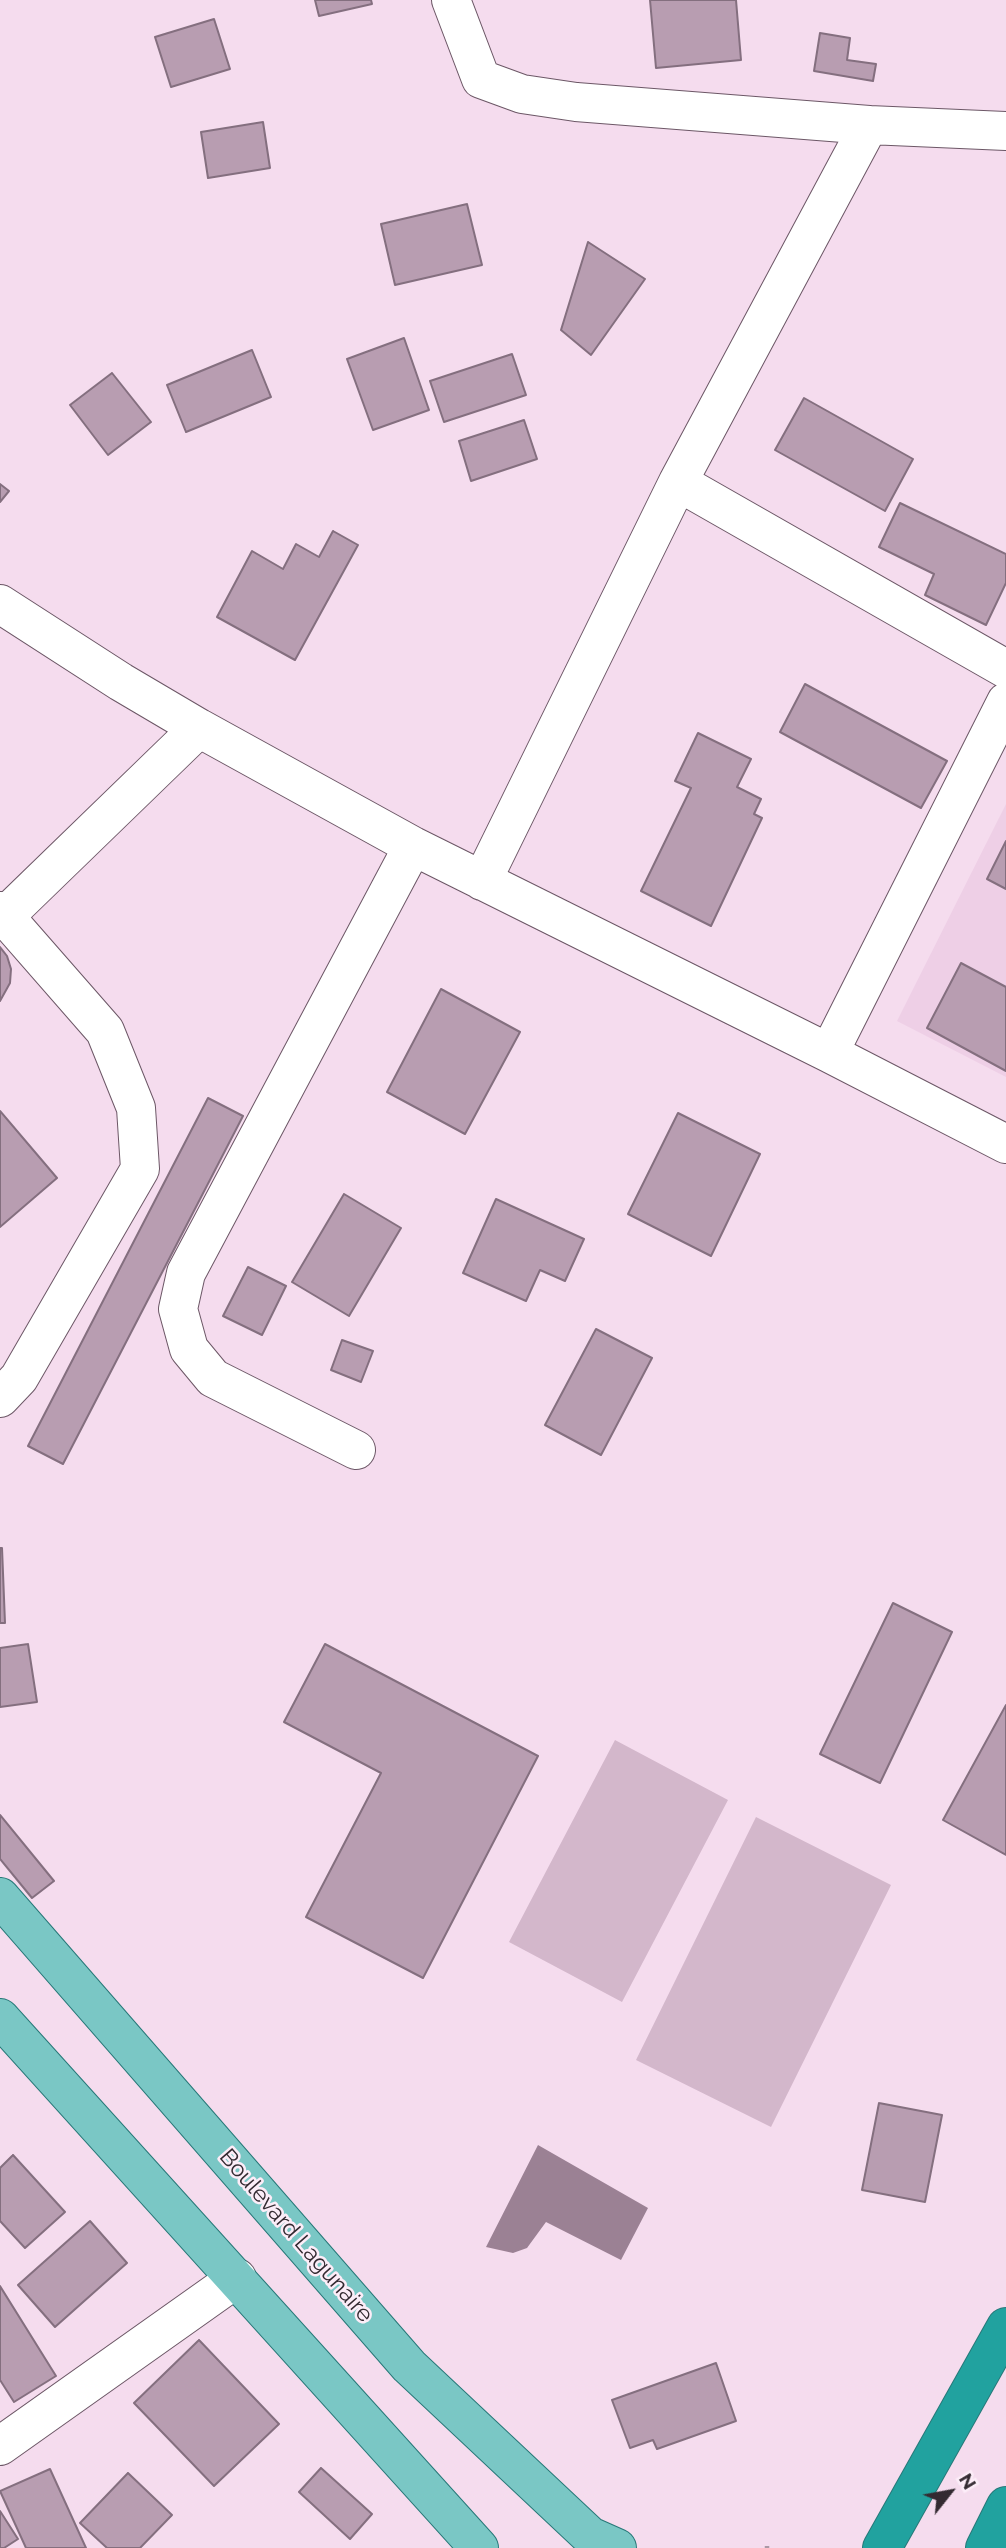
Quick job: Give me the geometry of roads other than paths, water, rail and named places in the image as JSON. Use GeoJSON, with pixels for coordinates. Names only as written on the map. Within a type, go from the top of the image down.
{"type":"FeatureCollection","features":[{"type":"Feature","properties":{"kind":"highway"},"geometry":{"type":"LineString","coordinates":[[882,2548],[1006,2327]]}},
{"type":"Feature","properties":{"kind":"highway"},"geometry":{"type":"LineString","coordinates":[[985,2548],[1006,2506]]}},
{"type":"Feature","properties":{"kind":"main road","name":"Boulevard Lagunaire"},"geometry":{"type":"LineString","coordinates":[[0,1896],[410,2366],[590,2536],[617,2548]]}},
{"type":"Feature","properties":{"kind":"main road"},"geometry":{"type":"LineString","coordinates":[[0,2018],[237,2278],[326,2382],[479,2548]]}},
{"type":"Feature","properties":{"kind":"street"},"geometry":{"type":"LineString","coordinates":[[451,0],[481,79],[522,94],[576,102],[869,125],[1006,131]]}},
{"type":"Feature","properties":{"kind":"street"},"geometry":{"type":"LineString","coordinates":[[482,881],[678,482],[869,125]]}},
{"type":"Feature","properties":{"kind":"street"},"geometry":{"type":"LineString","coordinates":[[678,482],[1006,668]]}},
{"type":"Feature","properties":{"kind":"street"},"geometry":{"type":"LineString","coordinates":[[0,604],[121,682],[199,728],[413,846],[830,1053],[1006,1144]]}},
{"type":"Feature","properties":{"kind":"street"},"geometry":{"type":"LineString","coordinates":[[830,1053],[1006,702]]}},
{"type":"Feature","properties":{"kind":"street"},"geometry":{"type":"LineString","coordinates":[[0,1398],[19,1378],[140,1169],[136,1108],[105,1031],[2,913],[199,728]]}},
{"type":"Feature","properties":{"kind":"street"},"geometry":{"type":"LineString","coordinates":[[356,1450],[213,1378],[189,1349],[178,1309],[186,1273],[413,846]]}},
{"type":"Feature","properties":{"kind":"street"},"geometry":{"type":"LineString","coordinates":[[0,2446],[237,2278]]}}]}
